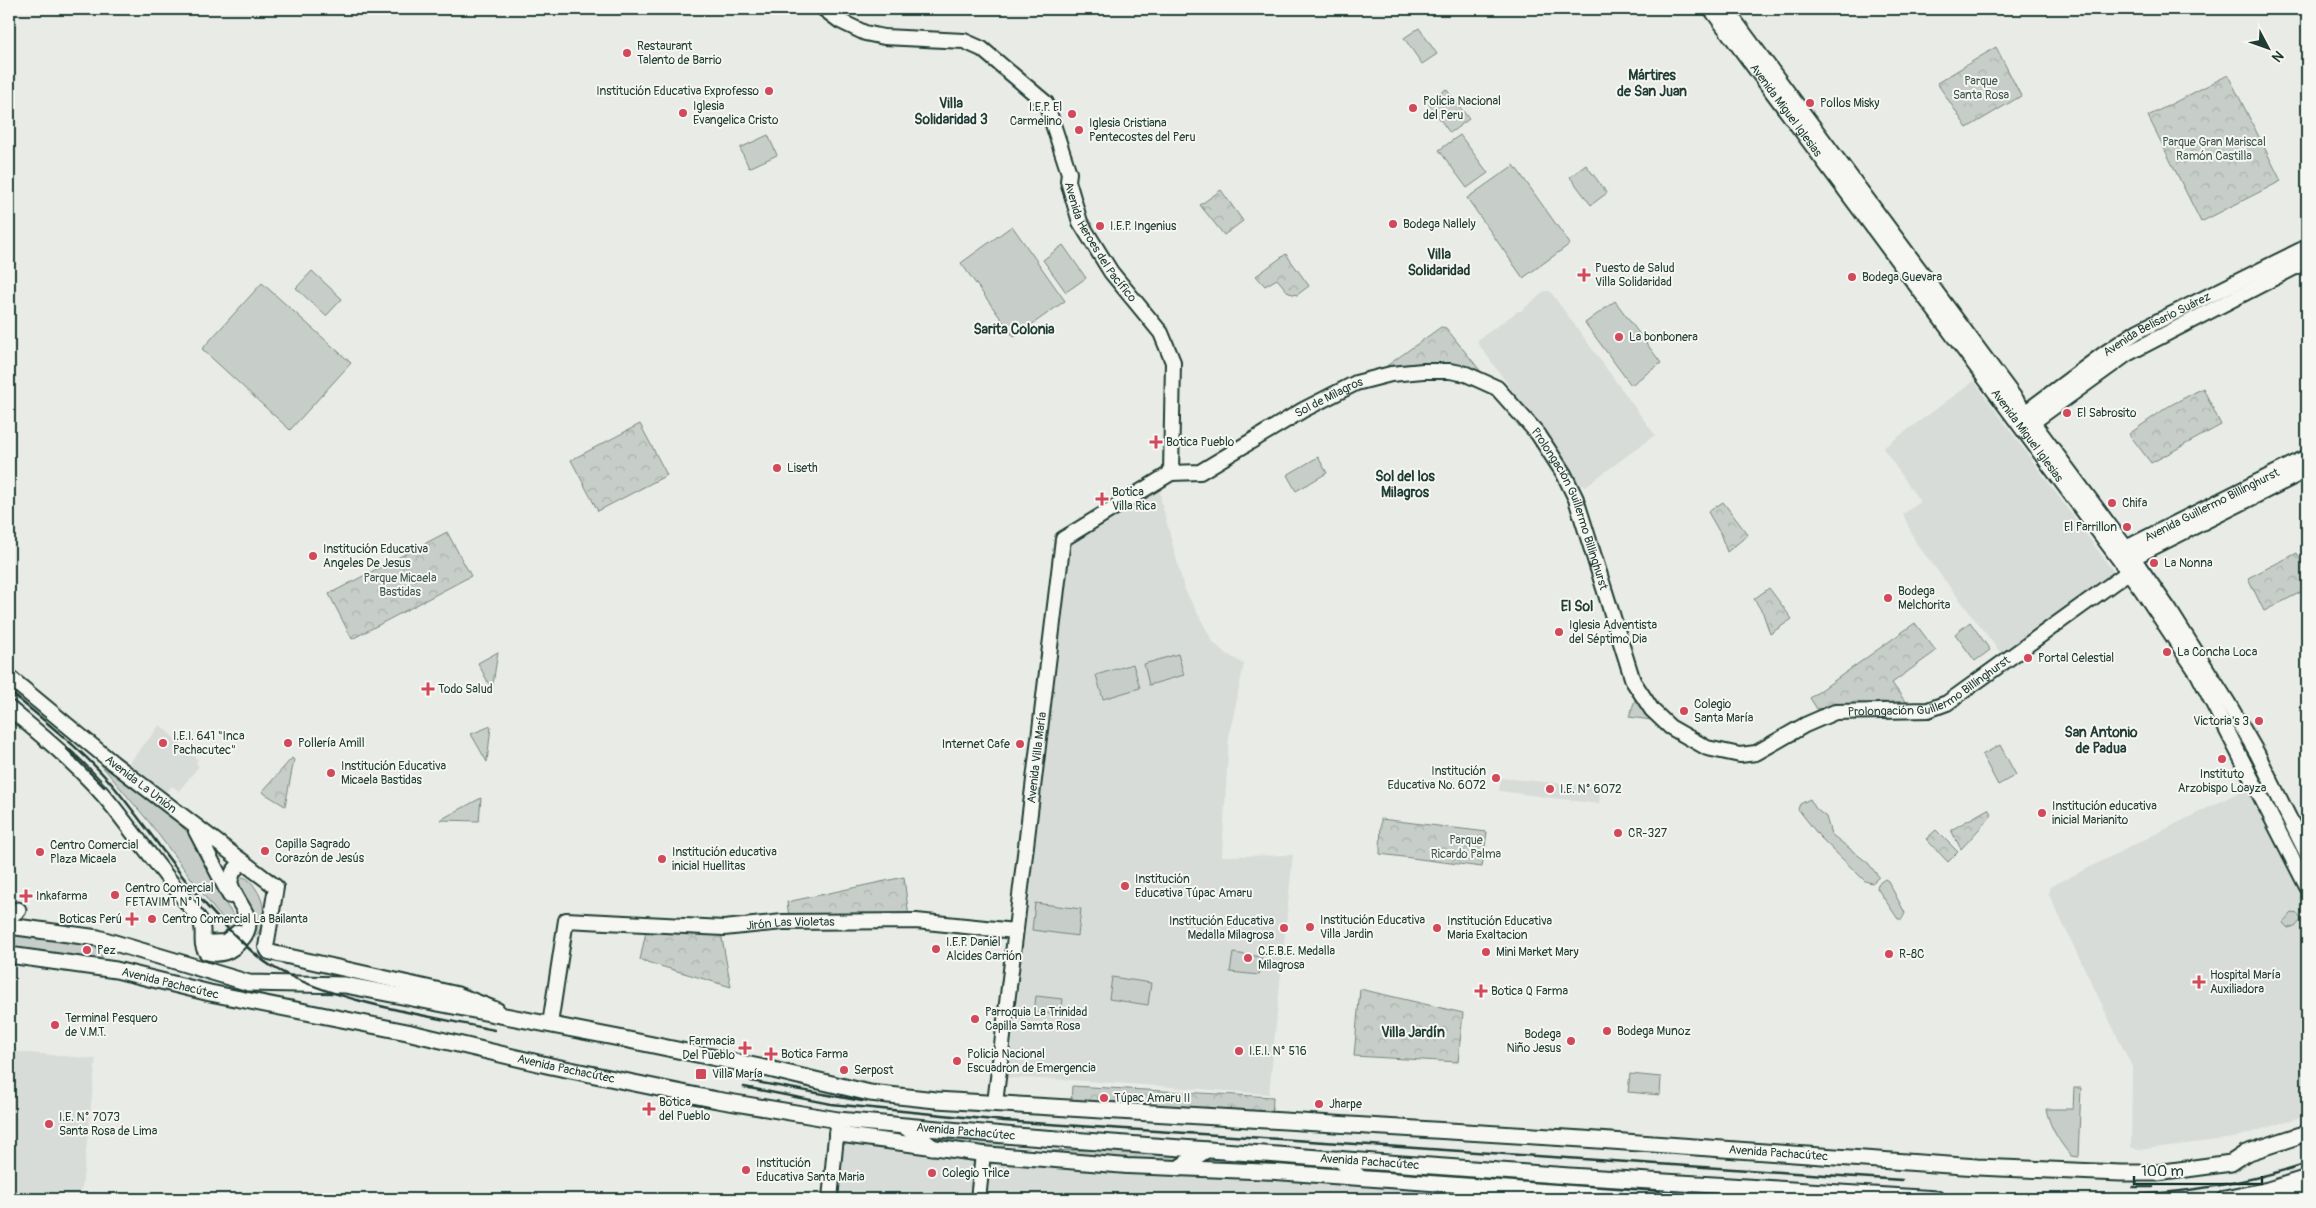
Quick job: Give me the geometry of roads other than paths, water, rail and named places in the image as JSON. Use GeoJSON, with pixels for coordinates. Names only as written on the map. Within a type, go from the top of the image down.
{"type":"FeatureCollection","features":[{"type":"Feature","properties":{"kind":"main road","name":"Avenida Pachacútec"},"geometry":{"type":"LineString","coordinates":[[9,926],[98,938],[249,983],[345,985],[550,1024],[769,1069],[870,1093],[995,1103],[1582,1139],[1977,1167],[2157,1173],[2231,1163]]}},
{"type":"Feature","properties":{"kind":"main road","name":"Avenida Pachacútec"},"geometry":{"type":"LineString","coordinates":[[9,955],[116,970],[210,993],[407,1032],[580,1072],[837,1127],[906,1128],[1339,1160],[1937,1199]]}},
{"type":"Feature","properties":{"kind":"main road"},"geometry":{"type":"LineString","coordinates":[[906,1128],[932,1147]]}},
{"type":"Feature","properties":{"kind":"main road"},"geometry":{"type":"LineString","coordinates":[[2231,1163],[2246,1153],[2307,1133]]}},
{"type":"Feature","properties":{"kind":"main road"},"geometry":{"type":"LineString","coordinates":[[2231,1163],[2307,1143]]}},
{"type":"Feature","properties":{"kind":"main road"},"geometry":{"type":"LineString","coordinates":[[1179,1168],[1206,1150]]}},
{"type":"Feature","properties":{"kind":"main road"},"geometry":{"type":"LineString","coordinates":[[1339,1160],[1359,1177]]}},
{"type":"Feature","properties":{"kind":"main road"},"geometry":{"type":"LineString","coordinates":[[2226,1199],[2268,1190],[2307,1178]]}},
{"type":"Feature","properties":{"kind":"street","name":"Avenida Heroes del Pacífico"},"geometry":{"type":"LineString","coordinates":[[824,9],[840,21],[865,33],[884,37],[964,41],[982,49],[1046,103],[1069,173],[1068,180],[1080,222],[1111,272],[1161,333],[1173,362],[1171,473]]}},
{"type":"Feature","properties":{"kind":"street","name":"Avenida Miguel Iglesias"},"geometry":{"type":"LineString","coordinates":[[1711,9],[2024,421]]}},
{"type":"Feature","properties":{"kind":"street","name":"Avenida Miguel Iglesias"},"geometry":{"type":"LineString","coordinates":[[1726,9],[2024,421],[2127,560],[2174,617],[2257,753],[2307,854]]}},
{"type":"Feature","properties":{"kind":"street","name":"Avenida Belisario Suárez"},"geometry":{"type":"LineString","coordinates":[[2024,421],[2105,353],[2138,331],[2307,247]]}},
{"type":"Feature","properties":{"kind":"street","name":"Avenida Belisario Suárez"},"geometry":{"type":"LineString","coordinates":[[2024,421],[2127,354],[2307,261]]}},
{"type":"Feature","properties":{"kind":"street","name":"Sol de Milagros"},"geometry":{"type":"LineString","coordinates":[[1171,473],[1200,472],[1303,410],[1364,380],[1423,371],[1450,371],[1466,374],[1498,388]]}},
{"type":"Feature","properties":{"kind":"street","name":"Prolongación Guillermo Billinghurst"},"geometry":{"type":"LineString","coordinates":[[1498,388],[1538,434],[1564,474],[1576,499],[1633,681],[1652,710],[1670,727],[1707,748],[1747,755],[1756,753],[1805,725],[1835,712],[1928,710],[1947,703],[2127,560]]}},
{"type":"Feature","properties":{"kind":"street","name":"Avenida Guillermo Billinghurst"},"geometry":{"type":"LineString","coordinates":[[2127,560],[2307,457]]}},
{"type":"Feature","properties":{"kind":"street","name":"Avenida Guillermo Billinghurst"},"geometry":{"type":"LineString","coordinates":[[2127,560],[2307,470]]}},
{"type":"Feature","properties":{"kind":"street","name":"Avenida Villa María"},"geometry":{"type":"LineString","coordinates":[[995,1103],[1063,539],[1171,473]]}},
{"type":"Feature","properties":{"kind":"street","name":"Avenida Miguel Iglesias"},"geometry":{"type":"LineString","coordinates":[[2127,560],[2198,674],[2307,887]]}},
{"type":"Feature","properties":{"kind":"street","name":"Avenida La Unión"},"geometry":{"type":"LineString","coordinates":[[9,677],[113,763],[189,820],[212,847]]}},
{"type":"Feature","properties":{"kind":"street"},"geometry":{"type":"LineString","coordinates":[[9,708],[58,750],[100,790],[200,920],[204,930],[202,943],[206,952],[222,953],[233,947],[246,933],[248,915],[230,882],[232,872],[242,861],[212,847]]}},
{"type":"Feature","properties":{"kind":"street"},"geometry":{"type":"LineString","coordinates":[[202,943],[228,941],[239,931],[243,922],[241,912],[222,882],[212,847]]}},
{"type":"Feature","properties":{"kind":"street","name":"Avenida Pachacútec"},"geometry":{"type":"LineString","coordinates":[[242,861],[276,887],[266,949],[269,952],[456,994],[517,1018]]}},
{"type":"Feature","properties":{"kind":"street","name":"Jirón Las Violetas"},"geometry":{"type":"LineString","coordinates":[[550,1024],[566,920],[724,928],[783,922],[916,921],[1015,931]]}},
{"type":"Feature","properties":{"kind":"street"},"geometry":{"type":"LineString","coordinates":[[830,1199],[837,1127]]}},
{"type":"Feature","properties":{"kind":"street","name":"Avenida Pachacútec"},"geometry":{"type":"LineString","coordinates":[[837,1127],[932,1147],[983,1154],[1128,1166],[1359,1177],[1656,1199]]}},
{"type":"Feature","properties":{"kind":"street"},"geometry":{"type":"LineString","coordinates":[[978,1199],[983,1154]]}},
{"type":"Feature","properties":{"kind":"street"},"geometry":{"type":"LineString","coordinates":[[2285,1199],[2307,1189]]}},
{"type":"Feature","properties":{"kind":"railway"},"geometry":{"type":"LineString","coordinates":[[9,691],[61,735],[110,782],[204,903],[244,944],[268,964],[302,981],[355,1000],[494,1030]]}},
{"type":"Feature","properties":{"kind":"railway"},"geometry":{"type":"LineString","coordinates":[[66,748],[104,787]]}},
{"type":"Feature","properties":{"kind":"railway"},"geometry":{"type":"LineString","coordinates":[[751,1081],[862,1101]]}},
{"type":"Feature","properties":{"kind":"railway"},"geometry":{"type":"LineString","coordinates":[[744,1087],[831,1104],[1004,1121],[1902,1180]]}},
{"type":"Feature","properties":{"kind":"railway"},"geometry":{"type":"LineString","coordinates":[[2133,1195],[2177,1191],[2243,1181],[2307,1163]]}},
{"type":"Feature","properties":{"kind":"railway"},"geometry":{"type":"LineString","coordinates":[[2133,1187],[2153,1187]]}},
{"type":"Feature","properties":{"kind":"place","name":"Restaurant Talento de Barrio"},"geometry":{"type":"Point","coordinates":[627,53]}},
{"type":"Feature","properties":{"kind":"place","name":"Institución Educativa Exprofesso"},"geometry":{"type":"Point","coordinates":[769,91]}},
{"type":"Feature","properties":{"kind":"place","name":"Pollos Misky"},"geometry":{"type":"Point","coordinates":[1810,103]}},
{"type":"Feature","properties":{"kind":"place","name":"Policia Nacional del Peru"},"geometry":{"type":"Point","coordinates":[1413,108]}},
{"type":"Feature","properties":{"kind":"place","name":"Iglesia Evangelica Cristo"},"geometry":{"type":"Point","coordinates":[683,113]}},
{"type":"Feature","properties":{"kind":"place","name":"I.E.P. El Carmelino"},"geometry":{"type":"Point","coordinates":[1072,114]}},
{"type":"Feature","properties":{"kind":"place","name":"Iglesia Cristiana Pentecostes del Peru"},"geometry":{"type":"Point","coordinates":[1079,130]}},
{"type":"Feature","properties":{"kind":"place","name":"Bodega Nallely"},"geometry":{"type":"Point","coordinates":[1393,224]}},
{"type":"Feature","properties":{"kind":"place","name":"I.E.P. Ingenius"},"geometry":{"type":"Point","coordinates":[1100,226]}},
{"type":"Feature","properties":{"kind":"place","name":"Puesto de Salud Villa Solidaridad"},"geometry":{"type":"Point","coordinates":[1584,275]}},
{"type":"Feature","properties":{"kind":"place","name":"Bodega Guevara"},"geometry":{"type":"Point","coordinates":[1852,277]}},
{"type":"Feature","properties":{"kind":"place","name":"La bonbonera"},"geometry":{"type":"Point","coordinates":[1619,337]}},
{"type":"Feature","properties":{"kind":"place","name":"El Sabrosito"},"geometry":{"type":"Point","coordinates":[2067,413]}},
{"type":"Feature","properties":{"kind":"place","name":"Botica Pueblo"},"geometry":{"type":"Point","coordinates":[1156,442]}},
{"type":"Feature","properties":{"kind":"place","name":"Liseth"},"geometry":{"type":"Point","coordinates":[777,468]}},
{"type":"Feature","properties":{"kind":"place","name":"Botica Villa Rica"},"geometry":{"type":"Point","coordinates":[1102,499]}},
{"type":"Feature","properties":{"kind":"place","name":"Chifa"},"geometry":{"type":"Point","coordinates":[2112,503]}},
{"type":"Feature","properties":{"kind":"place","name":"El Parrillon"},"geometry":{"type":"Point","coordinates":[2127,527]}},
{"type":"Feature","properties":{"kind":"place","name":"Institución Educativa Angeles De Jesus"},"geometry":{"type":"Point","coordinates":[313,556]}},
{"type":"Feature","properties":{"kind":"place","name":"La Nonna"},"geometry":{"type":"Point","coordinates":[2154,563]}},
{"type":"Feature","properties":{"kind":"place","name":"Bodega Melchorita"},"geometry":{"type":"Point","coordinates":[1888,598]}},
{"type":"Feature","properties":{"kind":"place","name":"Iglesia Adventista del Séptimo Dia"},"geometry":{"type":"Point","coordinates":[1559,632]}},
{"type":"Feature","properties":{"kind":"place","name":"La Concha Loca"},"geometry":{"type":"Point","coordinates":[2167,652]}},
{"type":"Feature","properties":{"kind":"place","name":"Portal Celestial"},"geometry":{"type":"Point","coordinates":[2028,658]}},
{"type":"Feature","properties":{"kind":"place","name":"Todo Salud"},"geometry":{"type":"Point","coordinates":[428,689]}},
{"type":"Feature","properties":{"kind":"place","name":"Colegio Santa María"},"geometry":{"type":"Point","coordinates":[1684,711]}},
{"type":"Feature","properties":{"kind":"place","name":"Victoria's 3"},"geometry":{"type":"Point","coordinates":[2259,721]}},
{"type":"Feature","properties":{"kind":"place","name":"I.E.I. 641 \"Inca Pachacutec\""},"geometry":{"type":"Point","coordinates":[163,743]}},
{"type":"Feature","properties":{"kind":"place","name":"Pollería Amill"},"geometry":{"type":"Point","coordinates":[288,743]}},
{"type":"Feature","properties":{"kind":"place","name":"Internet Cafe"},"geometry":{"type":"Point","coordinates":[1020,744]}},
{"type":"Feature","properties":{"kind":"place","name":"Instituto Arzobispo Loayza"},"geometry":{"type":"Point","coordinates":[2222,759]}},
{"type":"Feature","properties":{"kind":"place","name":"Institución Educativa Micaela Bastidas"},"geometry":{"type":"Point","coordinates":[331,773]}},
{"type":"Feature","properties":{"kind":"place","name":"Institución Educativa No. 6072"},"geometry":{"type":"Point","coordinates":[1496,778]}},
{"type":"Feature","properties":{"kind":"place","name":"I.E. N° 6072"},"geometry":{"type":"Point","coordinates":[1550,789]}},
{"type":"Feature","properties":{"kind":"place","name":"Institución educativa inicial Marianito"},"geometry":{"type":"Point","coordinates":[2042,813]}},
{"type":"Feature","properties":{"kind":"place","name":"CR-327"},"geometry":{"type":"Point","coordinates":[1618,833]}},
{"type":"Feature","properties":{"kind":"place","name":"Capilla Sagrado Corazón de Jesús"},"geometry":{"type":"Point","coordinates":[265,851]}},
{"type":"Feature","properties":{"kind":"place","name":"Centro Comercial Plaza Micaela"},"geometry":{"type":"Point","coordinates":[40,852]}},
{"type":"Feature","properties":{"kind":"place","name":"Institución educativa inicial Huellitas"},"geometry":{"type":"Point","coordinates":[662,859]}},
{"type":"Feature","properties":{"kind":"place","name":"Institución Educativa Túpac Amaru"},"geometry":{"type":"Point","coordinates":[1125,886]}},
{"type":"Feature","properties":{"kind":"place","name":"Centro Comercial FETAVIMT N° 1"},"geometry":{"type":"Point","coordinates":[115,895]}},
{"type":"Feature","properties":{"kind":"place","name":"Inkafarma"},"geometry":{"type":"Point","coordinates":[26,896]}},
{"type":"Feature","properties":{"kind":"place","name":"Boticas Perú"},"geometry":{"type":"Point","coordinates":[132,919]}},
{"type":"Feature","properties":{"kind":"place","name":"Centro Comercial La Bailanta"},"geometry":{"type":"Point","coordinates":[152,919]}},
{"type":"Feature","properties":{"kind":"place","name":"Institución Educativa Villa Jardin"},"geometry":{"type":"Point","coordinates":[1310,927]}},
{"type":"Feature","properties":{"kind":"place","name":"Institución Educativa Medalla Milagrosa"},"geometry":{"type":"Point","coordinates":[1284,928]}},
{"type":"Feature","properties":{"kind":"place","name":"Institución Educativa Maria Exaltacion"},"geometry":{"type":"Point","coordinates":[1437,928]}},
{"type":"Feature","properties":{"kind":"place","name":"I.E.P. Daniel Alcides Carrión"},"geometry":{"type":"Point","coordinates":[936,949]}},
{"type":"Feature","properties":{"kind":"place","name":"Pez"},"geometry":{"type":"Point","coordinates":[87,950]}},
{"type":"Feature","properties":{"kind":"place","name":"Mini Market Mary"},"geometry":{"type":"Point","coordinates":[1486,952]}},
{"type":"Feature","properties":{"kind":"place","name":"R-8C"},"geometry":{"type":"Point","coordinates":[1889,954]}},
{"type":"Feature","properties":{"kind":"place","name":"C.E.B.E. Medalla Milagrosa"},"geometry":{"type":"Point","coordinates":[1248,958]}},
{"type":"Feature","properties":{"kind":"place","name":"Hospital María Auxiliadora"},"geometry":{"type":"Point","coordinates":[2199,982]}},
{"type":"Feature","properties":{"kind":"place","name":"Botica Q Farma"},"geometry":{"type":"Point","coordinates":[1481,991]}},
{"type":"Feature","properties":{"kind":"place","name":"Parroquia La Trinidad Capilla Samta Rosa"},"geometry":{"type":"Point","coordinates":[975,1019]}},
{"type":"Feature","properties":{"kind":"place","name":"Terminal Pesquero de V.M.T."},"geometry":{"type":"Point","coordinates":[55,1025]}},
{"type":"Feature","properties":{"kind":"place","name":"Bodega Munoz"},"geometry":{"type":"Point","coordinates":[1607,1031]}},
{"type":"Feature","properties":{"kind":"place","name":"Bodega Niño Jesus"},"geometry":{"type":"Point","coordinates":[1571,1041]}},
{"type":"Feature","properties":{"kind":"place","name":"Farmacia Del Pueblo"},"geometry":{"type":"Point","coordinates":[745,1048]}},
{"type":"Feature","properties":{"kind":"place","name":"I.E.I. N° 516"},"geometry":{"type":"Point","coordinates":[1239,1051]}},
{"type":"Feature","properties":{"kind":"place","name":"Botica Farma"},"geometry":{"type":"Point","coordinates":[771,1054]}},
{"type":"Feature","properties":{"kind":"place","name":"Policia Nacional Escuadron de Emergencia"},"geometry":{"type":"Point","coordinates":[957,1061]}},
{"type":"Feature","properties":{"kind":"place","name":"Serpost"},"geometry":{"type":"Point","coordinates":[844,1070]}},
{"type":"Feature","properties":{"kind":"place","name":"Villa María"},"geometry":{"type":"Point","coordinates":[701,1074]}},
{"type":"Feature","properties":{"kind":"place","name":"Túpac Amaru II"},"geometry":{"type":"Point","coordinates":[1104,1098]}},
{"type":"Feature","properties":{"kind":"place","name":"Jharpe"},"geometry":{"type":"Point","coordinates":[1319,1104]}},
{"type":"Feature","properties":{"kind":"place","name":"Botica del Pueblo"},"geometry":{"type":"Point","coordinates":[649,1109]}},
{"type":"Feature","properties":{"kind":"place","name":"I.E. N° 7073 Santa Rosa de Lima"},"geometry":{"type":"Point","coordinates":[49,1124]}},
{"type":"Feature","properties":{"kind":"place","name":"Institución Educativa Santa Maria"},"geometry":{"type":"Point","coordinates":[746,1170]}},
{"type":"Feature","properties":{"kind":"place","name":"Colegio Trilce"},"geometry":{"type":"Point","coordinates":[932,1173]}},
{"type":"Feature","properties":{"kind":"district","name":"Mártires de San Juan"},"geometry":{"type":"Point","coordinates":[1652,84]}},
{"type":"Feature","properties":{"kind":"district","name":"Villa Solidaridad 3"},"geometry":{"type":"Point","coordinates":[951,112]}},
{"type":"Feature","properties":{"kind":"district","name":"Villa Solidaridad"},"geometry":{"type":"Point","coordinates":[1439,262]}},
{"type":"Feature","properties":{"kind":"district","name":"Sarita Colonia"},"geometry":{"type":"Point","coordinates":[1014,329]}},
{"type":"Feature","properties":{"kind":"district","name":"Sol del los Milagros"},"geometry":{"type":"Point","coordinates":[1405,484]}},
{"type":"Feature","properties":{"kind":"district","name":"El Sol"},"geometry":{"type":"Point","coordinates":[1577,606]}},
{"type":"Feature","properties":{"kind":"district","name":"San Antonio de Padua"},"geometry":{"type":"Point","coordinates":[2101,740]}},
{"type":"Feature","properties":{"kind":"district","name":"Villa Jardín"},"geometry":{"type":"Point","coordinates":[1413,1032]}},
{"type":"Feature","properties":{"kind":"park label","name":"Parque Santa Rosa"},"geometry":{"type":"Point","coordinates":[1981,88]}},
{"type":"Feature","properties":{"kind":"park label","name":"Parque Gran Mariscal Ramón Castilla"},"geometry":{"type":"Point","coordinates":[2214,149]}},
{"type":"Feature","properties":{"kind":"park label","name":"Parque Micaela Bastidas"},"geometry":{"type":"Point","coordinates":[400,585]}},
{"type":"Feature","properties":{"kind":"park label","name":"Parque Ricardo Palma"},"geometry":{"type":"Point","coordinates":[1466,847]}}]}
